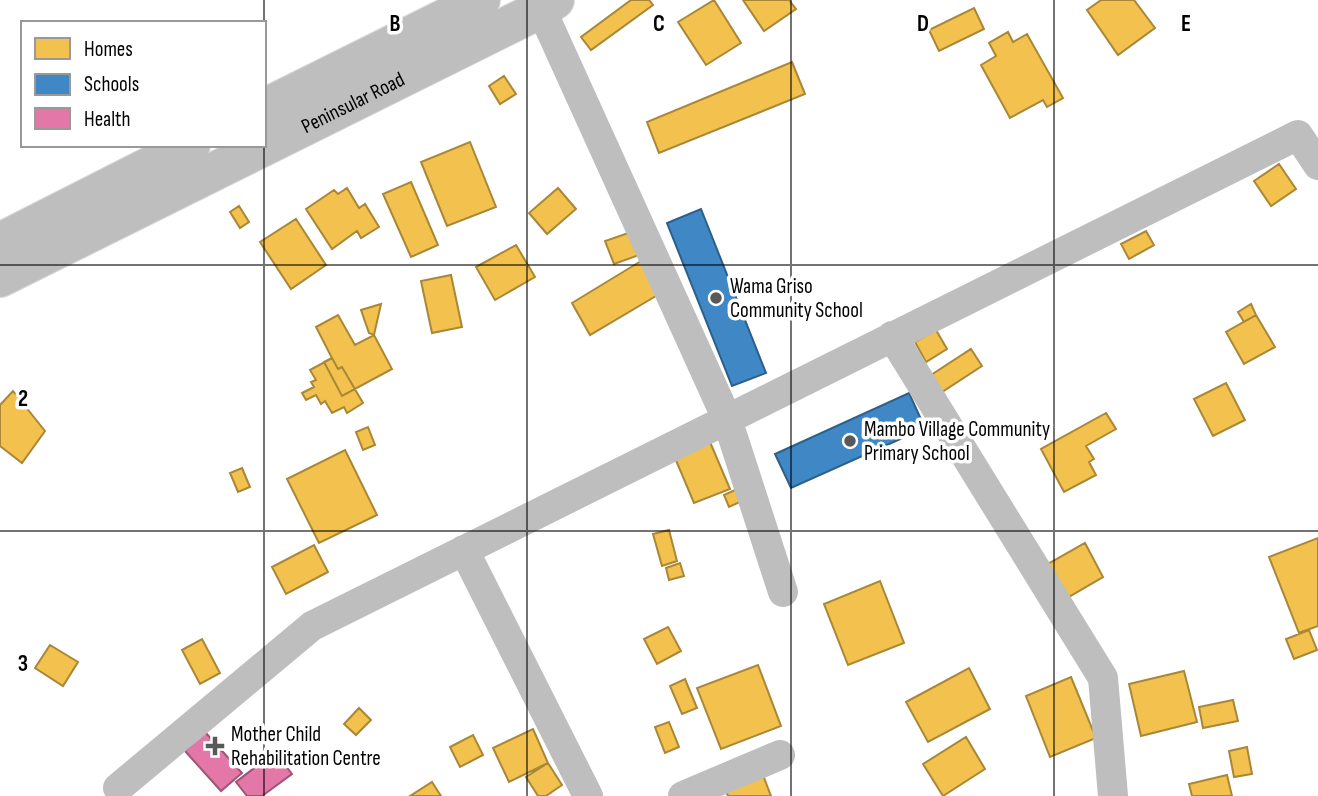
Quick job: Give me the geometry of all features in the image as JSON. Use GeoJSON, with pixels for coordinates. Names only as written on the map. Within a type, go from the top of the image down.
{"type":"FeatureCollection","features":[{"type":"Feature","properties":{"kind":"main road","name":"Peninsular Road"},"geometry":{"type":"LineString","coordinates":[[266,107],[481,0]]}},
{"type":"Feature","properties":{"kind":"main road","name":"Peninsular Road"},"geometry":{"type":"LineString","coordinates":[[266,139],[544,3]]}},
{"type":"Feature","properties":{"kind":"main road","name":"Peninsular Road"},"geometry":{"type":"LineString","coordinates":[[2,269],[188,147]]}},
{"type":"Feature","properties":{"kind":"main road","name":"Peninsular Road"},"geometry":{"type":"LineString","coordinates":[[2,269],[251,147]]}},
{"type":"Feature","properties":{"kind":"street"},"geometry":{"type":"LineString","coordinates":[[544,3],[727,419],[783,592]]}},
{"type":"Feature","properties":{"kind":"street"},"geometry":{"type":"LineString","coordinates":[[118,788],[312,626],[1298,135],[1318,165]]}},
{"type":"Feature","properties":{"kind":"street"},"geometry":{"type":"LineString","coordinates":[[892,336],[1102,678],[1113,796]]}},
{"type":"Feature","properties":{"kind":"street"},"geometry":{"type":"LineString","coordinates":[[464,551],[588,796]]}},
{"type":"Feature","properties":{"kind":"street"},"geometry":{"type":"LineString","coordinates":[[683,796],[780,755]]}},
{"type":"Feature","properties":{"kind":"building: Homes"},"geometry":{"type":"Polygon","coordinates":[[[631,0],[649,0],[653,5],[591,50],[581,37],[631,0]]]}},
{"type":"Feature","properties":{"kind":"building: Homes"},"geometry":{"type":"Polygon","coordinates":[[[714,0],[741,43],[706,65],[678,22],[714,0]]]}},
{"type":"Feature","properties":{"kind":"building: Homes"},"geometry":{"type":"Polygon","coordinates":[[[743,0],[789,0],[796,9],[764,31],[743,0]]]}},
{"type":"Feature","properties":{"kind":"building: Homes"},"geometry":{"type":"Polygon","coordinates":[[[1101,0],[1134,0],[1155,28],[1118,55],[1087,10],[1101,0]]]}},
{"type":"Feature","properties":{"kind":"building: Homes"},"geometry":{"type":"Polygon","coordinates":[[[974,8],[984,29],[939,51],[929,30],[974,8]]]}},
{"type":"Feature","properties":{"kind":"building: Homes"},"geometry":{"type":"Polygon","coordinates":[[[1008,32],[1013,42],[1027,34],[1063,98],[1047,107],[1043,100],[1010,118],[981,65],[996,56],[989,43],[1008,32]]]}},
{"type":"Feature","properties":{"kind":"building: Homes"},"geometry":{"type":"Polygon","coordinates":[[[792,62],[805,94],[659,153],[647,122],[792,62]]]}},
{"type":"Feature","properties":{"kind":"building: Homes"},"geometry":{"type":"Polygon","coordinates":[[[504,76],[516,94],[500,104],[489,86],[504,76]]]}},
{"type":"Feature","properties":{"kind":"building: Homes"},"geometry":{"type":"Polygon","coordinates":[[[470,142],[496,207],[447,226],[421,162],[470,142]]]}},
{"type":"Feature","properties":{"kind":"building: Homes"},"geometry":{"type":"Polygon","coordinates":[[[1279,164],[1296,189],[1271,206],[1254,181],[1279,164]]]}},
{"type":"Feature","properties":{"kind":"building: Homes"},"geometry":{"type":"Polygon","coordinates":[[[411,182],[438,245],[411,257],[383,194],[411,182]]]}},
{"type":"Feature","properties":{"kind":"building: Homes"},"geometry":{"type":"Polygon","coordinates":[[[347,188],[359,208],[365,204],[379,227],[361,238],[357,231],[332,249],[306,209],[334,190],[338,194],[347,188]]]}},
{"type":"Feature","properties":{"kind":"building: Homes"},"geometry":{"type":"Polygon","coordinates":[[[558,188],[576,209],[547,234],[529,213],[558,188]]]}},
{"type":"Feature","properties":{"kind":"building: Homes"},"geometry":{"type":"Polygon","coordinates":[[[239,206],[249,222],[240,228],[230,212],[239,206]]]}},
{"type":"Feature","properties":{"kind":"building: Homes"},"geometry":{"type":"Polygon","coordinates":[[[296,219],[326,265],[291,289],[260,242],[296,219]]]}},
{"type":"Feature","properties":{"kind":"building: Homes"},"geometry":{"type":"Polygon","coordinates":[[[634,231],[642,254],[614,264],[605,241],[634,231]]]}},
{"type":"Feature","properties":{"kind":"building: Homes"},"geometry":{"type":"Polygon","coordinates":[[[1146,231],[1154,245],[1129,259],[1121,244],[1146,231]]]}},
{"type":"Feature","properties":{"kind":"building: Homes"},"geometry":{"type":"Polygon","coordinates":[[[516,245],[535,277],[495,300],[476,267],[516,245]]]}},
{"type":"Feature","properties":{"kind":"building: Homes"},"geometry":{"type":"Polygon","coordinates":[[[641,261],[661,293],[590,335],[572,303],[641,261]]]}},
{"type":"Feature","properties":{"kind":"building: Homes"},"geometry":{"type":"Polygon","coordinates":[[[451,275],[462,327],[432,333],[421,281],[451,275]]]}},
{"type":"Feature","properties":{"kind":"building: Homes"},"geometry":{"type":"Polygon","coordinates":[[[381,304],[374,335],[369,333],[361,310],[381,304]]]}},
{"type":"Feature","properties":{"kind":"building: Homes"},"geometry":{"type":"Polygon","coordinates":[[[1251,304],[1256,315],[1244,322],[1238,312],[1251,304]]]}},
{"type":"Feature","properties":{"kind":"building: Homes"},"geometry":{"type":"Polygon","coordinates":[[[338,315],[355,345],[374,335],[392,369],[342,396],[324,362],[332,358],[316,327],[338,315]]]}},
{"type":"Feature","properties":{"kind":"building: Homes"},"geometry":{"type":"Polygon","coordinates":[[[1256,315],[1275,347],[1244,364],[1226,332],[1256,315]]]}},
{"type":"Feature","properties":{"kind":"building: Homes"},"geometry":{"type":"Polygon","coordinates":[[[936,330],[947,349],[926,362],[915,342],[936,330]]]}},
{"type":"Feature","properties":{"kind":"building: Homes"},"geometry":{"type":"Polygon","coordinates":[[[971,349],[982,366],[942,392],[931,375],[971,349]]]}},
{"type":"Feature","properties":{"kind":"building: Homes"},"geometry":{"type":"Polygon","coordinates":[[[332,358],[338,369],[342,367],[363,403],[347,413],[344,407],[332,413],[325,401],[321,404],[316,395],[306,400],[302,393],[314,387],[311,382],[316,380],[310,370],[332,358]]]}},
{"type":"Feature","properties":{"kind":"building: Homes"},"geometry":{"type":"Polygon","coordinates":[[[1226,383],[1245,420],[1213,436],[1194,399],[1226,383]]]}},
{"type":"Feature","properties":{"kind":"building: Homes"},"geometry":{"type":"Polygon","coordinates":[[[13,391],[45,431],[22,463],[0,446],[0,405],[13,391]]]}},
{"type":"Feature","properties":{"kind":"building: Homes"},"geometry":{"type":"Polygon","coordinates":[[[1106,413],[1116,429],[1086,446],[1094,459],[1089,462],[1096,475],[1064,492],[1041,449],[1106,413]]]}},
{"type":"Feature","properties":{"kind":"building: Homes"},"geometry":{"type":"Polygon","coordinates":[[[368,427],[375,445],[363,450],[356,432],[368,427]]]}},
{"type":"Feature","properties":{"kind":"building: Homes"},"geometry":{"type":"Polygon","coordinates":[[[710,442],[730,489],[694,503],[675,458],[710,442]]]}},
{"type":"Feature","properties":{"kind":"building: Homes"},"geometry":{"type":"Polygon","coordinates":[[[345,450],[377,515],[319,543],[287,479],[345,450]]]}},
{"type":"Feature","properties":{"kind":"building: Homes"},"geometry":{"type":"Polygon","coordinates":[[[242,468],[250,487],[238,492],[230,473],[242,468]]]}},
{"type":"Feature","properties":{"kind":"building: Homes"},"geometry":{"type":"Polygon","coordinates":[[[737,489],[742,501],[729,507],[724,495],[737,489]]]}},
{"type":"Feature","properties":{"kind":"building: Homes"},"geometry":{"type":"Polygon","coordinates":[[[669,530],[677,561],[662,566],[653,534],[669,530]]]}},
{"type":"Feature","properties":{"kind":"building: Homes"},"geometry":{"type":"Polygon","coordinates":[[[1318,538],[1318,626],[1299,633],[1269,557],[1318,538]]]}},
{"type":"Feature","properties":{"kind":"building: Homes"},"geometry":{"type":"Polygon","coordinates":[[[1085,543],[1103,577],[1060,602],[1041,568],[1085,543]]]}},
{"type":"Feature","properties":{"kind":"building: Homes"},"geometry":{"type":"Polygon","coordinates":[[[314,545],[328,572],[286,594],[272,567],[314,545]]]}},
{"type":"Feature","properties":{"kind":"building: Homes"},"geometry":{"type":"Polygon","coordinates":[[[680,563],[684,576],[669,580],[666,568],[680,563]]]}},
{"type":"Feature","properties":{"kind":"building: Homes"},"geometry":{"type":"Polygon","coordinates":[[[880,581],[904,643],[848,665],[824,604],[880,581]]]}},
{"type":"Feature","properties":{"kind":"building: Homes"},"geometry":{"type":"Polygon","coordinates":[[[668,627],[681,651],[657,664],[644,639],[668,627]]]}},
{"type":"Feature","properties":{"kind":"building: Homes"},"geometry":{"type":"Polygon","coordinates":[[[1309,630],[1317,650],[1294,659],[1286,639],[1309,630]]]}},
{"type":"Feature","properties":{"kind":"building: Homes"},"geometry":{"type":"Polygon","coordinates":[[[202,639],[220,673],[200,684],[182,650],[202,639]]]}},
{"type":"Feature","properties":{"kind":"building: Homes"},"geometry":{"type":"Polygon","coordinates":[[[50,645],[78,662],[63,686],[35,668],[50,645]]]}},
{"type":"Feature","properties":{"kind":"building: Homes"},"geometry":{"type":"Polygon","coordinates":[[[758,665],[781,726],[721,749],[697,688],[758,665]]]}},
{"type":"Feature","properties":{"kind":"building: Homes"},"geometry":{"type":"Polygon","coordinates":[[[969,668],[990,709],[928,742],[906,702],[969,668]]]}},
{"type":"Feature","properties":{"kind":"building: Homes"},"geometry":{"type":"Polygon","coordinates":[[[1184,671],[1197,722],[1141,736],[1129,684],[1184,671]]]}},
{"type":"Feature","properties":{"kind":"building: Homes"},"geometry":{"type":"Polygon","coordinates":[[[1071,677],[1096,738],[1050,757],[1026,696],[1071,677]]]}},
{"type":"Feature","properties":{"kind":"building: Homes"},"geometry":{"type":"Polygon","coordinates":[[[685,679],[697,708],[682,714],[670,686],[685,679]]]}},
{"type":"Feature","properties":{"kind":"building: Homes"},"geometry":{"type":"Polygon","coordinates":[[[1233,700],[1238,721],[1203,728],[1199,707],[1233,700]]]}},
{"type":"Feature","properties":{"kind":"building: Homes"},"geometry":{"type":"Polygon","coordinates":[[[359,708],[371,720],[356,735],[344,724],[359,708]]]}},
{"type":"Feature","properties":{"kind":"building: Homes"},"geometry":{"type":"Polygon","coordinates":[[[669,722],[679,747],[665,753],[655,727],[669,722]]]}},
{"type":"Feature","properties":{"kind":"building: Homes"},"geometry":{"type":"Polygon","coordinates":[[[533,729],[548,763],[509,782],[493,748],[533,729]]]}},
{"type":"Feature","properties":{"kind":"building: Homes"},"geometry":{"type":"Polygon","coordinates":[[[473,735],[483,755],[460,767],[450,747],[473,735]]]}},
{"type":"Feature","properties":{"kind":"building: Homes"},"geometry":{"type":"Polygon","coordinates":[[[966,737],[985,769],[943,796],[923,764],[966,737]]]}},
{"type":"Feature","properties":{"kind":"building: Homes"},"geometry":{"type":"Polygon","coordinates":[[[1247,747],[1252,774],[1234,777],[1229,751],[1247,747]]]}},
{"type":"Feature","properties":{"kind":"building: Homes"},"geometry":{"type":"Polygon","coordinates":[[[548,763],[562,785],[546,796],[538,796],[526,777],[548,763]]]}},
{"type":"Feature","properties":{"kind":"building: Homes"},"geometry":{"type":"Polygon","coordinates":[[[763,775],[771,796],[728,796],[725,789],[763,775]]]}},
{"type":"Feature","properties":{"kind":"building: Homes"},"geometry":{"type":"Polygon","coordinates":[[[1227,775],[1232,796],[1192,796],[1189,784],[1227,775]]]}},
{"type":"Feature","properties":{"kind":"building: Homes"},"geometry":{"type":"Polygon","coordinates":[[[432,782],[441,796],[410,796],[432,782]]]}},
{"type":"Feature","properties":{"kind":"building: Schools","name":"Wama Griso Community School"},"geometry":{"type":"Polygon","coordinates":[[[701,209],[766,373],[732,386],[667,223],[701,209]]]}},
{"type":"Feature","properties":{"kind":"building: Schools","name":"Mambo Village Community Primary School"},"geometry":{"type":"Polygon","coordinates":[[[909,393],[925,428],[791,488],[775,454],[909,393]]]}},
{"type":"Feature","properties":{"kind":"building: Health"},"geometry":{"type":"Polygon","coordinates":[[[205,732],[242,773],[221,791],[185,751],[205,732]]]}},
{"type":"Feature","properties":{"kind":"building: Health"},"geometry":{"type":"Polygon","coordinates":[[[275,752],[292,774],[262,796],[247,796],[236,782],[275,752]]]}},
{"type":"Feature","properties":{"kind":"place","name":"Wama Griso Community School"},"geometry":{"type":"Point","coordinates":[716,298]}},
{"type":"Feature","properties":{"kind":"place","name":"Mambo Village Community Primary School"},"geometry":{"type":"Point","coordinates":[850,441]}},
{"type":"Feature","properties":{"kind":"place","name":"Mother Child Rehabilitation Centre"},"geometry":{"type":"Point","coordinates":[215,746]}}]}
